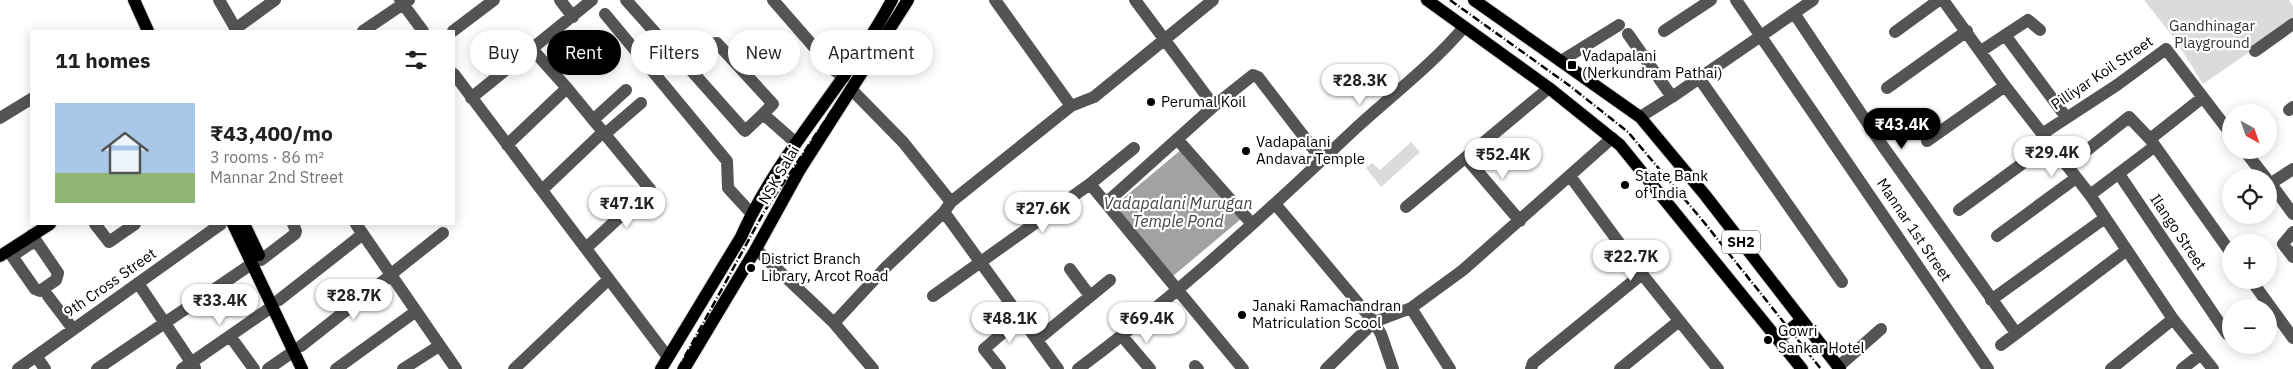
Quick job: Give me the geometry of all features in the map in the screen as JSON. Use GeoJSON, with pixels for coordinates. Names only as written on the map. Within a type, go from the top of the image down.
{"type":"FeatureCollection","features":[{"type":"Feature","properties":{"kind":"main road"},"geometry":{"type":"LineString","coordinates":[[134,0],[148,30]]}},
{"type":"Feature","properties":{"kind":"main road"},"geometry":{"type":"LineString","coordinates":[[142,0],[148,30]]}},
{"type":"Feature","properties":{"kind":"main road"},"geometry":{"type":"LineString","coordinates":[[661,369],[741,237],[751,213],[796,143],[875,32],[892,0]]}},
{"type":"Feature","properties":{"kind":"main road","name":"NSK Salai"},"geometry":{"type":"LineString","coordinates":[[684,369],[756,249],[799,171],[908,0]]}},
{"type":"Feature","properties":{"kind":"main road","name":"SH2"},"geometry":{"type":"LineString","coordinates":[[1428,0],[1549,88],[1612,138],[1638,167],[1802,369]]}},
{"type":"Feature","properties":{"kind":"main road","name":"SH2"},"geometry":{"type":"LineString","coordinates":[[1474,0],[1640,117],[1705,195],[1839,368]]}},
{"type":"Feature","properties":{"kind":"main road"},"geometry":{"type":"LineString","coordinates":[[763,195],[780,207]]}},
{"type":"Feature","properties":{"kind":"main road"},"geometry":{"type":"LineString","coordinates":[[0,256],[35,239],[49,225]]}},
{"type":"Feature","properties":{"kind":"main road"},"geometry":{"type":"LineString","coordinates":[[234,225],[257,262]]}},
{"type":"Feature","properties":{"kind":"main road"},"geometry":{"type":"LineString","coordinates":[[244,225],[257,262],[298,349],[311,369]]}},
{"type":"Feature","properties":{"kind":"main road"},"geometry":{"type":"LineString","coordinates":[[1778,339],[1802,320]]}},
{"type":"Feature","properties":{"kind":"main road"},"geometry":{"type":"LineString","coordinates":[[298,349],[302,369]]}},
{"type":"Feature","properties":{"kind":"street"},"geometry":{"type":"LineString","coordinates":[[219,0],[236,30],[275,0]]}},
{"type":"Feature","properties":{"kind":"street"},"geometry":{"type":"LineString","coordinates":[[454,30],[494,0]]}},
{"type":"Feature","properties":{"kind":"street"},"geometry":{"type":"LineString","coordinates":[[560,0],[573,17]]}},
{"type":"Feature","properties":{"kind":"street"},"geometry":{"type":"LineString","coordinates":[[537,47],[592,0]]}},
{"type":"Feature","properties":{"kind":"street"},"geometry":{"type":"LineString","coordinates":[[626,0],[652,30]]}},
{"type":"Feature","properties":{"kind":"street"},"geometry":{"type":"LineString","coordinates":[[773,0],[834,70],[844,77]]}},
{"type":"Feature","properties":{"kind":"street"},"geometry":{"type":"LineString","coordinates":[[994,0],[1071,106]]}},
{"type":"Feature","properties":{"kind":"street"},"geometry":{"type":"LineString","coordinates":[[1136,0],[1214,106]]}},
{"type":"Feature","properties":{"kind":"street"},"geometry":{"type":"LineString","coordinates":[[834,323],[885,268],[948,207],[1071,106],[1094,97],[1213,0]]}},
{"type":"Feature","properties":{"kind":"street"},"geometry":{"type":"LineString","coordinates":[[1664,31],[1712,0]]}},
{"type":"Feature","properties":{"kind":"street","name":"Mannar 1st Street"},"geometry":{"type":"LineString","coordinates":[[1736,0],[1988,369]]}},
{"type":"Feature","properties":{"kind":"street"},"geometry":{"type":"LineString","coordinates":[[1640,117],[1813,0]]}},
{"type":"Feature","properties":{"kind":"street"},"geometry":{"type":"LineString","coordinates":[[1895,32],[1939,0]]}},
{"type":"Feature","properties":{"kind":"street"},"geometry":{"type":"LineString","coordinates":[[1943,0],[2005,86],[2090,195],[2173,319],[2212,369]]}},
{"type":"Feature","properties":{"kind":"street"},"geometry":{"type":"LineString","coordinates":[[364,30],[404,2],[422,30]]}},
{"type":"Feature","properties":{"kind":"street"},"geometry":{"type":"LineString","coordinates":[[1794,13],[1882,146],[2016,333]]}},
{"type":"Feature","properties":{"kind":"street"},"geometry":{"type":"LineString","coordinates":[[605,14],[727,161],[728,188],[751,213]]}},
{"type":"Feature","properties":{"kind":"street"},"geometry":{"type":"LineString","coordinates":[[1981,51],[2028,20],[2040,30]]}},
{"type":"Feature","properties":{"kind":"street"},"geometry":{"type":"LineString","coordinates":[[2256,51],[2293,24]]}},
{"type":"Feature","properties":{"kind":"street"},"geometry":{"type":"LineString","coordinates":[[1078,369],[1122,336],[1276,205],[1322,160],[1452,41],[1464,27]]}},
{"type":"Feature","properties":{"kind":"street"},"geometry":{"type":"LineString","coordinates":[[1561,61],[1624,29],[1672,97]]}},
{"type":"Feature","properties":{"kind":"street"},"geometry":{"type":"LineString","coordinates":[[1888,88],[1967,31]]}},
{"type":"Feature","properties":{"kind":"street"},"geometry":{"type":"LineString","coordinates":[[2006,35],[2066,117]]}},
{"type":"Feature","properties":{"kind":"street"},"geometry":{"type":"LineString","coordinates":[[718,43],[774,104],[763,114],[745,131],[689,68],[688,65],[691,60],[705,47],[718,43]]}},
{"type":"Feature","properties":{"kind":"street","name":"Pilliyar Koil Street"},"geometry":{"type":"LineString","coordinates":[[1959,210],[2045,139],[2066,117],[2116,85],[2166,48],[2222,123]]}},
{"type":"Feature","properties":{"kind":"street"},"geometry":{"type":"LineString","coordinates":[[537,54],[650,189],[586,248]]}},
{"type":"Feature","properties":{"kind":"street"},"geometry":{"type":"LineString","coordinates":[[455,75],[668,356]]}},
{"type":"Feature","properties":{"kind":"street"},"geometry":{"type":"LineString","coordinates":[[471,98],[501,75]]}},
{"type":"Feature","properties":{"kind":"street"},"geometry":{"type":"LineString","coordinates":[[1106,203],[1214,106],[1253,75],[1258,77],[1322,160]]}},
{"type":"Feature","properties":{"kind":"street"},"geometry":{"type":"LineString","coordinates":[[1699,78],[1842,282]]}},
{"type":"Feature","properties":{"kind":"street"},"geometry":{"type":"LineString","coordinates":[[1927,141],[2005,86]]}},
{"type":"Feature","properties":{"kind":"street"},"geometry":{"type":"LineString","coordinates":[[507,145],[567,88]]}},
{"type":"Feature","properties":{"kind":"street"},"geometry":{"type":"LineString","coordinates":[[1406,207],[1549,88]]}},
{"type":"Feature","properties":{"kind":"street"},"geometry":{"type":"LineString","coordinates":[[851,89],[903,142],[948,207],[980,260],[1058,369]]}},
{"type":"Feature","properties":{"kind":"street"},"geometry":{"type":"LineString","coordinates":[[593,120],[626,90]]}},
{"type":"Feature","properties":{"kind":"street"},"geometry":{"type":"LineString","coordinates":[[2090,195],[2119,174],[2202,98]]}},
{"type":"Feature","properties":{"kind":"street"},"geometry":{"type":"LineString","coordinates":[[0,118],[30,100]]}},
{"type":"Feature","properties":{"kind":"street"},"geometry":{"type":"LineString","coordinates":[[542,190],[604,133],[641,103]]}},
{"type":"Feature","properties":{"kind":"street"},"geometry":{"type":"LineString","coordinates":[[763,114],[796,143]]}},
{"type":"Feature","properties":{"kind":"street"},"geometry":{"type":"LineString","coordinates":[[2066,166],[2129,116],[2152,143],[2222,240]]}},
{"type":"Feature","properties":{"kind":"street"},"geometry":{"type":"LineString","coordinates":[[1326,369],[1374,322],[1411,308],[1463,270],[1612,138]]}},
{"type":"Feature","properties":{"kind":"street"},"geometry":{"type":"LineString","coordinates":[[1177,139],[1252,224]]}},
{"type":"Feature","properties":{"kind":"street"},"geometry":{"type":"LineString","coordinates":[[934,296],[980,260],[1090,184],[1134,148]]}},
{"type":"Feature","properties":{"kind":"street"},"geometry":{"type":"LineString","coordinates":[[1466,158],[1520,221]]}},
{"type":"Feature","properties":{"kind":"street"},"geometry":{"type":"LineString","coordinates":[[2251,159],[2259,169]]}},
{"type":"Feature","properties":{"kind":"street"},"geometry":{"type":"LineString","coordinates":[[2277,177],[2293,169]]}},
{"type":"Feature","properties":{"kind":"street","name":"Ilango Street"},"geometry":{"type":"LineString","coordinates":[[2119,174],[2222,327]]}},
{"type":"Feature","properties":{"kind":"street"},"geometry":{"type":"LineString","coordinates":[[1570,176],[1642,274],[1718,369]]}},
{"type":"Feature","properties":{"kind":"street"},"geometry":{"type":"LineString","coordinates":[[1997,236],[2076,178]]}},
{"type":"Feature","properties":{"kind":"street"},"geometry":{"type":"LineString","coordinates":[[1090,184],[1242,369]]}},
{"type":"Feature","properties":{"kind":"street"},"geometry":{"type":"LineString","coordinates":[[2277,193],[2293,214]]}},
{"type":"Feature","properties":{"kind":"street"},"geometry":{"type":"LineString","coordinates":[[1276,205],[1374,322],[1381,334],[1393,369]]}},
{"type":"Feature","properties":{"kind":"street"},"geometry":{"type":"LineString","coordinates":[[1991,300],[2105,218]]}},
{"type":"Feature","properties":{"kind":"street"},"geometry":{"type":"LineString","coordinates":[[96,225],[109,242],[134,225]]}},
{"type":"Feature","properties":{"kind":"street","name":"9th Cross Street"},"geometry":{"type":"LineString","coordinates":[[18,369],[220,225]]}},
{"type":"Feature","properties":{"kind":"street"},"geometry":{"type":"LineString","coordinates":[[97,369],[163,323],[257,262],[295,234],[296,227],[294,225]]}},
{"type":"Feature","properties":{"kind":"street"},"geometry":{"type":"LineString","coordinates":[[138,283],[190,367],[276,303],[360,229],[415,312],[456,369]]}},
{"type":"Feature","properties":{"kind":"street"},"geometry":{"type":"LineString","coordinates":[[2293,232],[2283,244],[2293,257]]}},
{"type":"Feature","properties":{"kind":"street"},"geometry":{"type":"LineString","coordinates":[[268,369],[298,349],[444,233]]}},
{"type":"Feature","properties":{"kind":"street"},"geometry":{"type":"LineString","coordinates":[[756,249],[834,323],[873,369]]}},
{"type":"Feature","properties":{"kind":"street"},"geometry":{"type":"LineString","coordinates":[[2001,346],[2127,250]]}},
{"type":"Feature","properties":{"kind":"street"},"geometry":{"type":"LineString","coordinates":[[1070,269],[1090,296]]}},
{"type":"Feature","properties":{"kind":"street"},"geometry":{"type":"LineString","coordinates":[[1531,369],[1533,363],[1642,274]]}},
{"type":"Feature","properties":{"kind":"street"},"geometry":{"type":"LineString","coordinates":[[514,369],[609,278]]}},
{"type":"Feature","properties":{"kind":"street"},"geometry":{"type":"LineString","coordinates":[[1037,340],[1110,280]]}},
{"type":"Feature","properties":{"kind":"street"},"geometry":{"type":"LineString","coordinates":[[2258,289],[2293,338]]}},
{"type":"Feature","properties":{"kind":"street"},"geometry":{"type":"LineString","coordinates":[[48,296],[73,329]]}},
{"type":"Feature","properties":{"kind":"street"},"geometry":{"type":"LineString","coordinates":[[1411,308],[1450,369]]}},
{"type":"Feature","properties":{"kind":"street"},"geometry":{"type":"LineString","coordinates":[[336,369],[415,312]]}},
{"type":"Feature","properties":{"kind":"street"},"geometry":{"type":"LineString","coordinates":[[1000,369],[984,349],[1020,318]]}},
{"type":"Feature","properties":{"kind":"street"},"geometry":{"type":"LineString","coordinates":[[2111,369],[2173,319]]}},
{"type":"Feature","properties":{"kind":"street"},"geometry":{"type":"LineString","coordinates":[[1620,369],[1679,321]]}},
{"type":"Feature","properties":{"kind":"street"},"geometry":{"type":"LineString","coordinates":[[1839,368],[1880,329]]}},
{"type":"Feature","properties":{"kind":"street"},"geometry":{"type":"LineString","coordinates":[[230,336],[254,369]]}},
{"type":"Feature","properties":{"kind":"street"},"geometry":{"type":"LineString","coordinates":[[1122,336],[1150,369]]}},
{"type":"Feature","properties":{"kind":"street"},"geometry":{"type":"LineString","coordinates":[[403,369],[439,346]]}},
{"type":"Feature","properties":{"kind":"street"},"geometry":{"type":"LineString","coordinates":[[2182,369],[2201,354]]}},
{"type":"Feature","properties":{"kind":"street"},"geometry":{"type":"LineString","coordinates":[[36,356],[45,369]]}},
{"type":"Feature","properties":{"kind":"green space","name":"Gandhinagar Playground"},"geometry":{"type":"Polygon","coordinates":[[[2144,0],[2289,0],[2293,6],[2293,22],[2203,84],[2174,38],[2144,0]]]}},
{"type":"Feature","properties":{"kind":"green space"},"geometry":{"type":"Polygon","coordinates":[[[1411,142],[1420,152],[1381,187],[1366,168],[1372,163],[1380,170],[1411,142]]]}},
{"type":"Feature","properties":{"kind":"water","name":"Vadapalani Murugan Temple Pond"},"geometry":{"type":"Polygon","coordinates":[[[1182,149],[1241,219],[1173,276],[1114,206],[1182,149]]]}},
{"type":"Feature","properties":{"kind":"railway"},"geometry":{"type":"LineString","coordinates":[[678,369],[764,212],[883,34],[902,0]]}},
{"type":"Feature","properties":{"kind":"railway"},"geometry":{"type":"LineString","coordinates":[[1450,0],[1570,86],[1628,132],[1703,221],[1821,369]]}},
{"type":"Feature","properties":{"kind":"place","name":"Vadapalani (Nerkundram Pathai)"},"geometry":{"type":"Point","coordinates":[1572,65]}},
{"type":"Feature","properties":{"kind":"place","name":"Perumal Koil"},"geometry":{"type":"Point","coordinates":[1151,102]}},
{"type":"Feature","properties":{"kind":"place","name":"Vadapalani Andavar Temple"},"geometry":{"type":"Point","coordinates":[1246,151]}},
{"type":"Feature","properties":{"kind":"place","name":"State Bank of India"},"geometry":{"type":"Point","coordinates":[1625,185]}},
{"type":"Feature","properties":{"kind":"place","name":"District Branch Library, Arcot Road"},"geometry":{"type":"Point","coordinates":[751,268]}},
{"type":"Feature","properties":{"kind":"place","name":"Janaki Ramachandran Matriculation Scool"},"geometry":{"type":"Point","coordinates":[1242,315]}},
{"type":"Feature","properties":{"kind":"place","name":"Gowri Sankar Hotel"},"geometry":{"type":"Point","coordinates":[1768,340]}}]}
